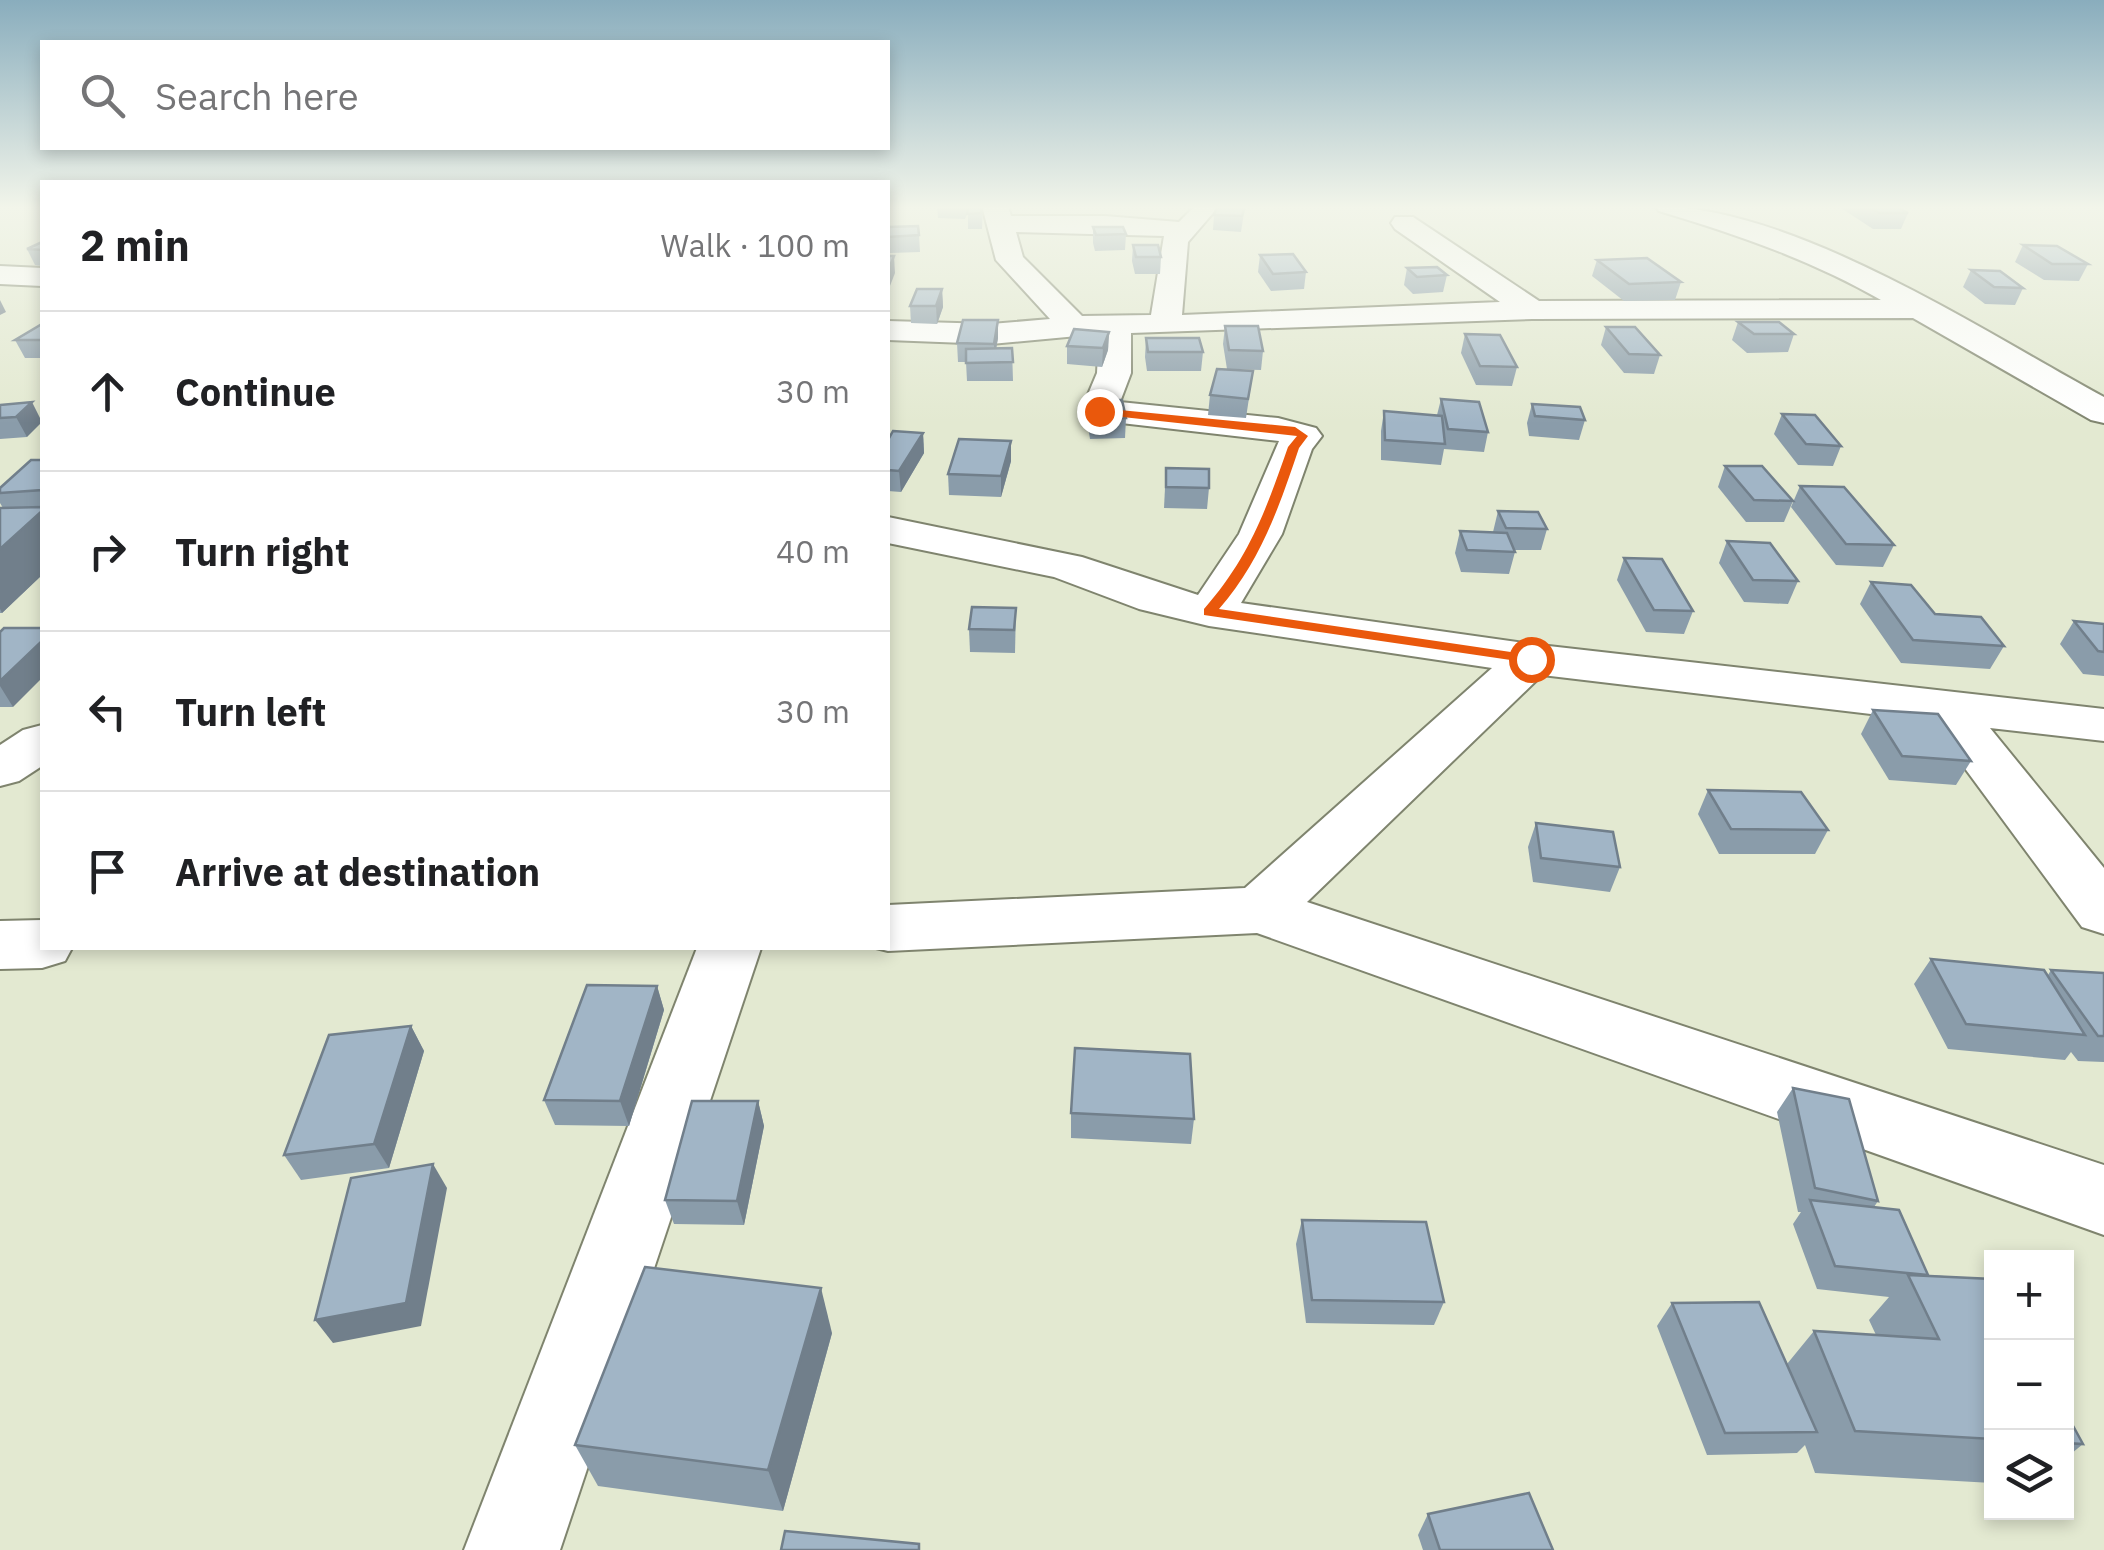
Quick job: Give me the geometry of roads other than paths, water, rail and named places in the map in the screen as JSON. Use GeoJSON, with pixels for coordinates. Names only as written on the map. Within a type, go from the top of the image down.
{"type":"FeatureCollection","features":[{"type":"Feature","properties":{"kind":"street"},"geometry":{"type":"LineString","coordinates":[[1034,278],[1096,326],[1115,362],[1099,411],[1295,430],[1303,436],[1294,447],[1264,532],[1248,562],[1209,612]]}},
{"type":"Feature","properties":{"kind":"street"},"geometry":{"type":"LineString","coordinates":[[1165,324],[1169,278]]}},
{"type":"Feature","properties":{"kind":"street"},"geometry":{"type":"LineString","coordinates":[[1486,278],[1532,310]]}},
{"type":"Feature","properties":{"kind":"street"},"geometry":{"type":"LineString","coordinates":[[1864,278],[2104,412]]}},
{"type":"Feature","properties":{"kind":"street"},"geometry":{"type":"LineString","coordinates":[[890,332],[957,335],[1532,310],[1920,309]]}},
{"type":"Feature","properties":{"kind":"street"},"geometry":{"type":"LineString","coordinates":[[890,530],[1066,566],[1155,599],[1209,612],[1531,659],[2104,725]]}},
{"type":"Feature","properties":{"kind":"street"},"geometry":{"type":"LineString","coordinates":[[1260,910],[1531,659]]}},
{"type":"Feature","properties":{"kind":"street"},"geometry":{"type":"LineString","coordinates":[[1946,707],[2104,910]]}},
{"type":"Feature","properties":{"kind":"street"},"geometry":{"type":"LineString","coordinates":[[0,769],[40,743]]}},
{"type":"Feature","properties":{"kind":"street"},"geometry":{"type":"LineString","coordinates":[[890,928],[1260,910],[2104,1200]]}},
{"type":"Feature","properties":{"kind":"street"},"geometry":{"type":"LineString","coordinates":[[0,945],[40,944]]}},
{"type":"Feature","properties":{"kind":"street"},"geometry":{"type":"LineString","coordinates":[[512,1550],[728,950]]}}]}
